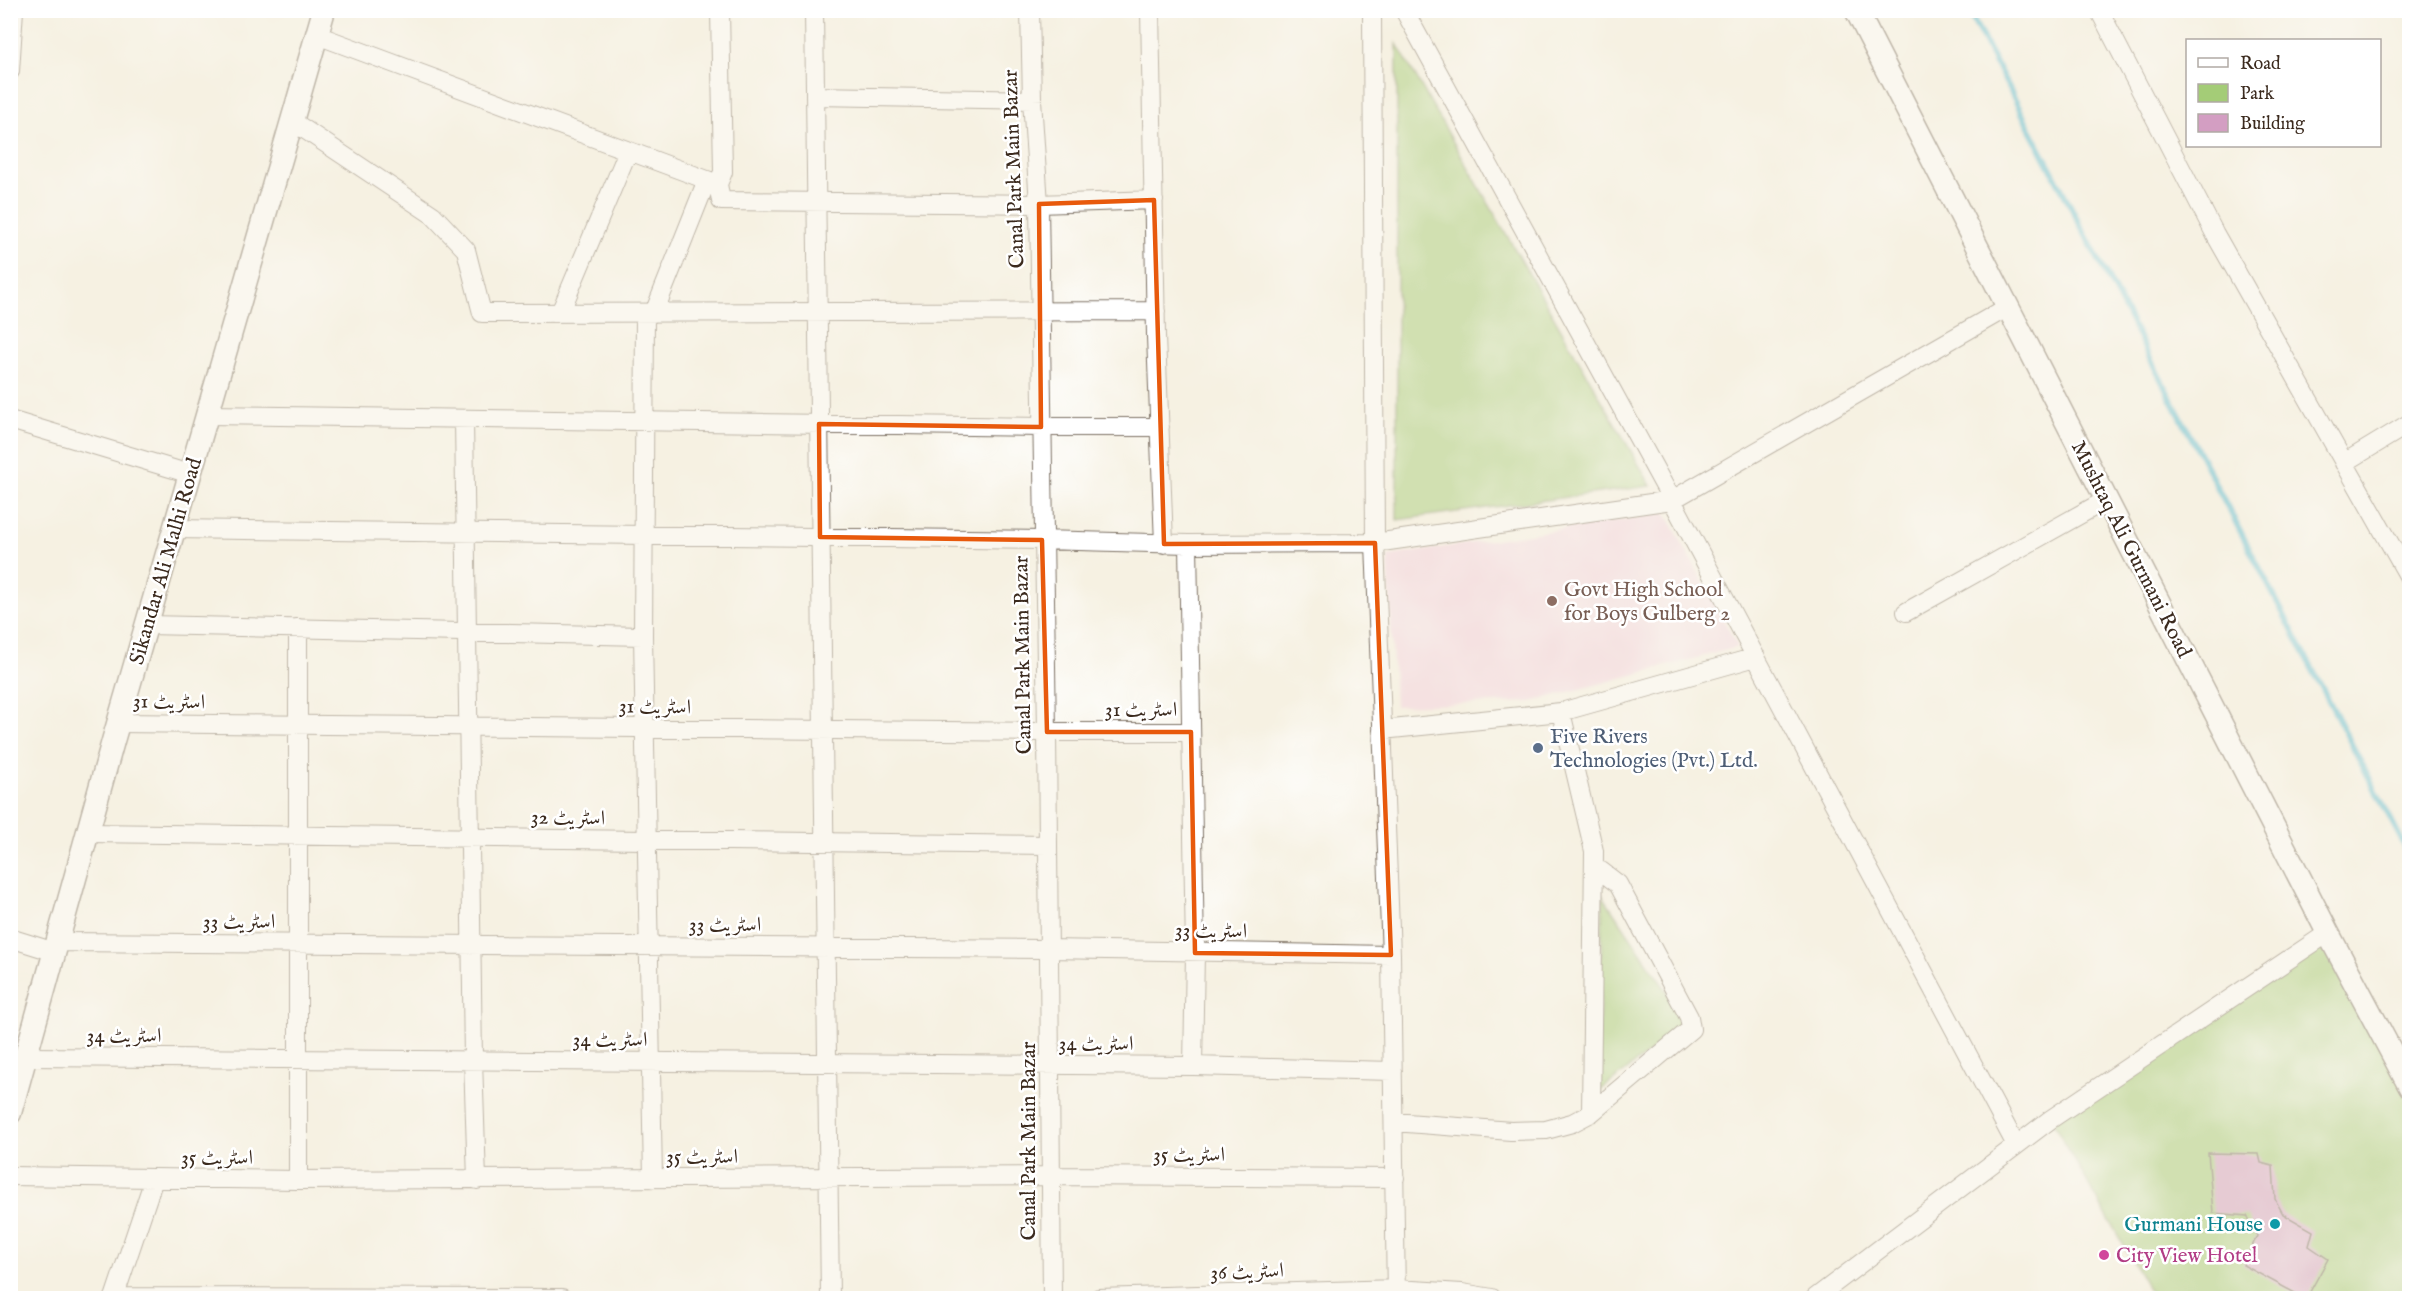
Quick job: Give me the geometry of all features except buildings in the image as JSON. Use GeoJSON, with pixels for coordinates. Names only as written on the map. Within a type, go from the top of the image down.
{"type":"FeatureCollection","features":[{"type":"Feature","properties":{"kind":"street"},"geometry":{"type":"LineString","coordinates":[[10,70],[14,10]]}},
{"type":"Feature","properties":{"kind":"street","name":"Sikandar Ali Malhi Road"},"geometry":{"type":"LineString","coordinates":[[10,1113],[118,723],[324,10]]}},
{"type":"Feature","properties":{"kind":"street"},"geometry":{"type":"LineString","coordinates":[[653,1179],[643,636],[644,421],[650,313],[712,182],[723,172],[720,10]]}},
{"type":"Feature","properties":{"kind":"street"},"geometry":{"type":"LineString","coordinates":[[814,10],[831,1299]]}},
{"type":"Feature","properties":{"kind":"street","name":"Canal Park Main Bazar"},"geometry":{"type":"LineString","coordinates":[[1030,10],[1032,100],[1039,204],[1052,1299]]}},
{"type":"Feature","properties":{"kind":"street"},"geometry":{"type":"LineString","coordinates":[[1150,10],[1156,311],[1164,544]]}},
{"type":"Feature","properties":{"kind":"street"},"geometry":{"type":"LineString","coordinates":[[1372,10],[1375,543],[1391,955],[1396,1294]]}},
{"type":"Feature","properties":{"kind":"street"},"geometry":{"type":"LineString","coordinates":[[1404,10],[1672,500],[2016,1145]]}},
{"type":"Feature","properties":{"kind":"street","name":"Mushtaq Ali Gurmani Road"},"geometry":{"type":"LineString","coordinates":[[1856,10],[2409,1087]]}},
{"type":"Feature","properties":{"kind":"street"},"geometry":{"type":"LineString","coordinates":[[2099,10],[2215,234],[2409,579]]}},
{"type":"Feature","properties":{"kind":"street"},"geometry":{"type":"LineString","coordinates":[[317,35],[712,182],[721,201],[1039,204],[1154,200]]}},
{"type":"Feature","properties":{"kind":"street"},"geometry":{"type":"LineString","coordinates":[[815,96],[1032,100]]}},
{"type":"Feature","properties":{"kind":"street"},"geometry":{"type":"LineString","coordinates":[[292,121],[433,214],[466,250],[482,313],[1156,311]]}},
{"type":"Feature","properties":{"kind":"street"},"geometry":{"type":"LineString","coordinates":[[561,313],[628,151]]}},
{"type":"Feature","properties":{"kind":"street"},"geometry":{"type":"LineString","coordinates":[[174,529],[1042,540],[1164,544],[1375,543],[1672,500],[2008,307]]}},
{"type":"Feature","properties":{"kind":"street"},"geometry":{"type":"LineString","coordinates":[[207,414],[1160,427]]}},
{"type":"Feature","properties":{"kind":"street"},"geometry":{"type":"LineString","coordinates":[[464,418],[471,945],[477,1180]]}},
{"type":"Feature","properties":{"kind":"street"},"geometry":{"type":"LineString","coordinates":[[10,420],[190,474]]}},
{"type":"Feature","properties":{"kind":"street"},"geometry":{"type":"LineString","coordinates":[[2344,463],[2409,423]]}},
{"type":"Feature","properties":{"kind":"street"},"geometry":{"type":"LineString","coordinates":[[1906,612],[2106,500]]}},
{"type":"Feature","properties":{"kind":"street"},"geometry":{"type":"LineString","coordinates":[[1188,544],[1195,953],[1193,1066]]}},
{"type":"Feature","properties":{"kind":"street"},"geometry":{"type":"LineString","coordinates":[[147,625],[643,636]]}},
{"type":"Feature","properties":{"kind":"street"},"geometry":{"type":"LineString","coordinates":[[298,628],[298,1180]]}},
{"type":"Feature","properties":{"kind":"street"},"geometry":{"type":"LineString","coordinates":[[1382,730],[1561,712],[1756,657]]}},
{"type":"Feature","properties":{"kind":"street"},"geometry":{"type":"LineString","coordinates":[[1561,712],[1593,838],[1595,870],[1591,1113]]}},
{"type":"Feature","properties":{"kind":"street","name":"اسٹریٹ 31"},"geometry":{"type":"LineString","coordinates":[[118,723],[1191,732]]}},
{"type":"Feature","properties":{"kind":"street","name":"اسٹریٹ 32"},"geometry":{"type":"LineString","coordinates":[[88,833],[1048,845]]}},
{"type":"Feature","properties":{"kind":"street"},"geometry":{"type":"LineString","coordinates":[[1394,1122],[1510,1131],[1546,1130],[1572,1123],[1591,1113],[1691,1029],[1689,1017],[1618,884],[1601,871],[1595,870]]}},
{"type":"Feature","properties":{"kind":"street"},"geometry":{"type":"LineString","coordinates":[[1815,1299],[2050,1119],[2328,933]]}},
{"type":"Feature","properties":{"kind":"street","name":"اسٹریٹ 33"},"geometry":{"type":"LineString","coordinates":[[10,938],[56,947],[298,944],[826,947],[1391,955]]}},
{"type":"Feature","properties":{"kind":"street","name":"اسٹریٹ 34"},"geometry":{"type":"LineString","coordinates":[[26,1057],[1193,1066],[1393,1071]]}},
{"type":"Feature","properties":{"kind":"street","name":"اسٹریٹ 35"},"geometry":{"type":"LineString","coordinates":[[10,1176],[298,1180],[1051,1176],[1395,1178]]}},
{"type":"Feature","properties":{"kind":"street"},"geometry":{"type":"LineString","coordinates":[[154,1179],[114,1298],[562,1299]]}},
{"type":"Feature","properties":{"kind":"street","name":"اسٹریٹ 36"},"geometry":{"type":"LineString","coordinates":[[1099,1299],[1462,1293],[1492,1299]]}},
{"type":"Feature","properties":{"kind":"highlighted area"},"geometry":{"type":"Polygon","coordinates":[[[1154,200],[1164,544],[1375,543],[1391,955],[1195,953],[1191,732],[1047,732],[1042,540],[820,537],[819,424],[1041,427],[1039,204],[1154,200]]]}},
{"type":"Feature","properties":{"kind":"shaded area","name":"Govt High School for Boys Gulberg 2"},"geometry":{"type":"Polygon","coordinates":[[[1666,513],[1738,647],[1531,702],[1395,706],[1388,556],[1666,513]]]}},
{"type":"Feature","properties":{"kind":"green space"},"geometry":{"type":"Polygon","coordinates":[[[1397,44],[1651,486],[1397,520],[1397,44]]]}},
{"type":"Feature","properties":{"kind":"green space"},"geometry":{"type":"Polygon","coordinates":[[[1603,896],[1682,1014],[1684,1026],[1597,1093],[1603,896]]]}},
{"type":"Feature","properties":{"kind":"green space"},"geometry":{"type":"Polygon","coordinates":[[[2328,933],[2409,1087],[2409,1298],[2263,1298],[2261,1296],[2257,1298],[2154,1298],[2051,1119],[2328,933]]]}},
{"type":"Feature","properties":{"kind":"waterway"},"geometry":{"type":"LineString","coordinates":[[1968,10],[2410,856]]}},
{"type":"Feature","properties":{"kind":"place","name":"Govt High School for Boys Gulberg 2"},"geometry":{"type":"Point","coordinates":[1552,601]}},
{"type":"Feature","properties":{"kind":"place","name":"Five Rivers Technologies (Pvt.) Ltd."},"geometry":{"type":"Point","coordinates":[1538,748]}},
{"type":"Feature","properties":{"kind":"place","name":"Gurmani House"},"geometry":{"type":"Point","coordinates":[2275,1224]}},
{"type":"Feature","properties":{"kind":"place","name":"City View Hotel"},"geometry":{"type":"Point","coordinates":[2104,1255]}}]}
